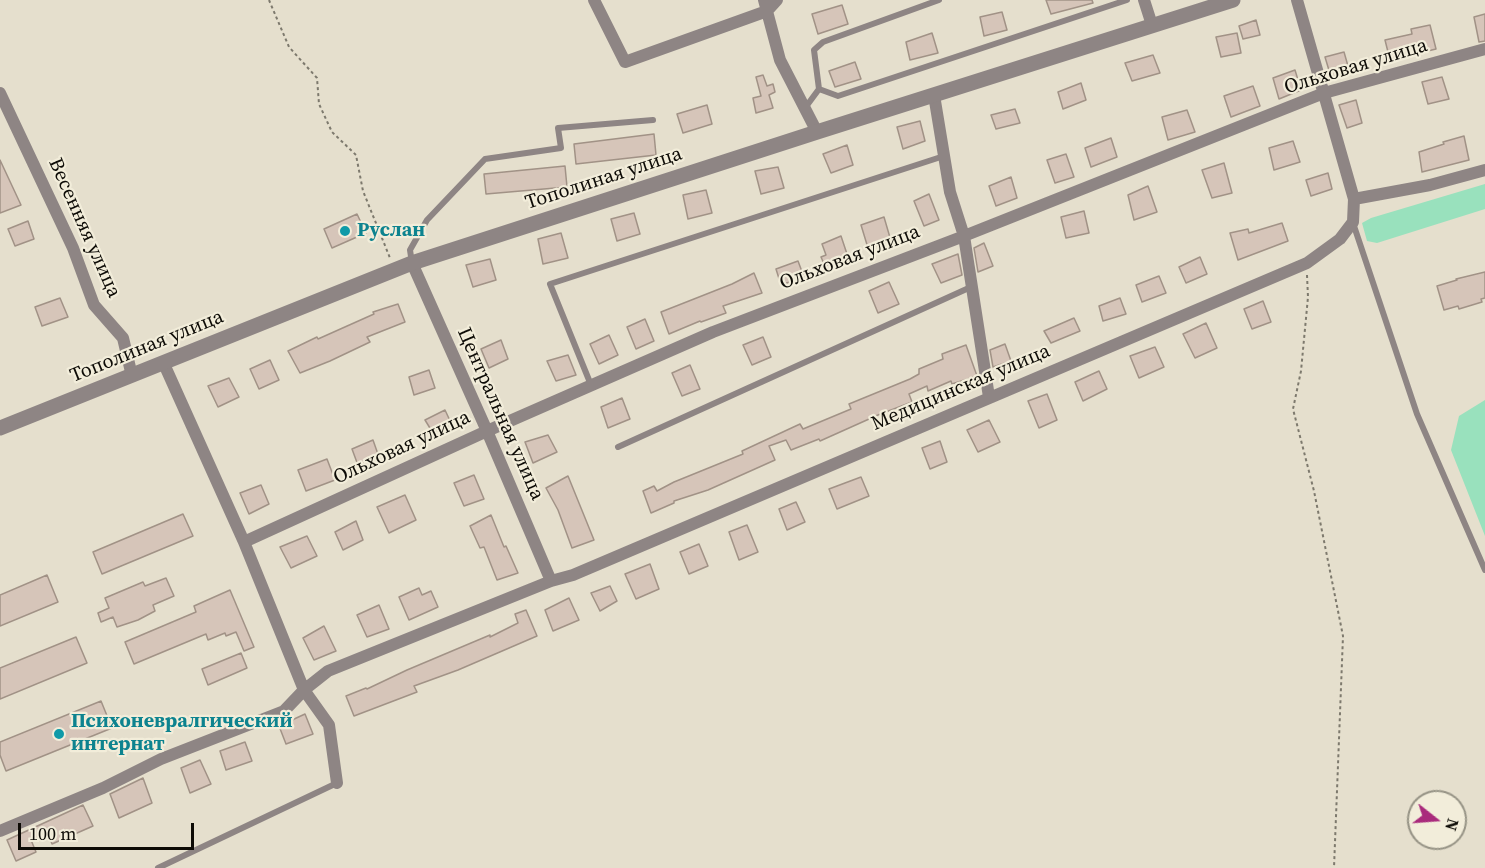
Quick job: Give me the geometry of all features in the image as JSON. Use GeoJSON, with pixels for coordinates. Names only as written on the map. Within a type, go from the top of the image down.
{"type":"FeatureCollection","features":[{"type":"Feature","properties":{"kind":"street"},"geometry":{"type":"LineString","coordinates":[[594,0],[625,62],[777,0]]}},
{"type":"Feature","properties":{"kind":"street"},"geometry":{"type":"LineString","coordinates":[[1144,0],[1152,26]]}},
{"type":"Feature","properties":{"kind":"street","name":"Тополиная улица"},"geometry":{"type":"LineString","coordinates":[[0,428],[412,263],[1233,0]]}},
{"type":"Feature","properties":{"kind":"street"},"geometry":{"type":"LineString","coordinates":[[1297,0],[1354,199],[1353,222]]}},
{"type":"Feature","properties":{"kind":"street"},"geometry":{"type":"LineString","coordinates":[[766,6],[780,60],[817,132]]}},
{"type":"Feature","properties":{"kind":"street","name":"Ольховая улица"},"geometry":{"type":"LineString","coordinates":[[244,542],[487,430],[713,332],[964,236],[1324,93],[1485,49]]}},
{"type":"Feature","properties":{"kind":"street","name":"Весенняя улица"},"geometry":{"type":"LineString","coordinates":[[0,93],[74,248],[94,305],[123,338],[132,376]]}},
{"type":"Feature","properties":{"kind":"street"},"geometry":{"type":"LineString","coordinates":[[934,95],[950,192],[964,236],[989,397]]}},
{"type":"Feature","properties":{"kind":"street"},"geometry":{"type":"LineString","coordinates":[[1354,199],[1430,185],[1485,170]]}},
{"type":"Feature","properties":{"kind":"street","name":"Медицинская улица"},"geometry":{"type":"LineString","coordinates":[[304,690],[328,671],[551,581],[573,575],[1307,263],[1340,239],[1353,222]]}},
{"type":"Feature","properties":{"kind":"street","name":"Центральная улица"},"geometry":{"type":"LineString","coordinates":[[412,263],[487,430],[551,581]]}},
{"type":"Feature","properties":{"kind":"street"},"geometry":{"type":"LineString","coordinates":[[164,364],[244,542],[304,690],[329,725],[337,783]]}},
{"type":"Feature","properties":{"kind":"street"},"geometry":{"type":"LineString","coordinates":[[0,831],[103,788],[161,759],[284,711],[304,690]]}},
{"type":"Feature","properties":{"kind":"lane"},"geometry":{"type":"LineString","coordinates":[[805,108],[819,89],[814,50],[823,42],[939,0]]}},
{"type":"Feature","properties":{"kind":"lane"},"geometry":{"type":"LineString","coordinates":[[819,89],[838,96],[1126,0]]}},
{"type":"Feature","properties":{"kind":"lane"},"geometry":{"type":"LineString","coordinates":[[412,263],[410,250],[427,220],[485,159],[561,148],[558,128],[653,120]]}},
{"type":"Feature","properties":{"kind":"lane"},"geometry":{"type":"LineString","coordinates":[[591,385],[550,284],[944,156]]}},
{"type":"Feature","properties":{"kind":"lane"},"geometry":{"type":"LineString","coordinates":[[1353,222],[1417,414],[1485,570]]}},
{"type":"Feature","properties":{"kind":"lane"},"geometry":{"type":"LineString","coordinates":[[618,447],[972,286]]}},
{"type":"Feature","properties":{"kind":"lane"},"geometry":{"type":"LineString","coordinates":[[158,868],[337,783]]}},
{"type":"Feature","properties":{"kind":"path"},"geometry":{"type":"LineString","coordinates":[[269,0],[289,47],[317,78],[320,104],[332,132],[356,155],[363,191],[391,259]]}},
{"type":"Feature","properties":{"kind":"path"},"geometry":{"type":"LineString","coordinates":[[1307,263],[1308,297],[1300,371],[1293,409],[1314,491],[1343,636],[1334,868]]}},
{"type":"Feature","properties":{"kind":"green space"},"geometry":{"type":"Polygon","coordinates":[[[1485,184],[1485,209],[1377,243],[1367,241],[1362,223],[1371,218],[1485,184]]]}},
{"type":"Feature","properties":{"kind":"green space"},"geometry":{"type":"Polygon","coordinates":[[[1485,400],[1485,536],[1451,450],[1459,416],[1485,400]]]}},
{"type":"Feature","properties":{"kind":"building"},"geometry":{"type":"Polygon","coordinates":[[[1046,0],[1092,0],[1093,3],[1051,14],[1046,0]]]}},
{"type":"Feature","properties":{"kind":"building"},"geometry":{"type":"Polygon","coordinates":[[[842,5],[848,24],[818,34],[812,14],[842,5]]]}},
{"type":"Feature","properties":{"kind":"building"},"geometry":{"type":"Polygon","coordinates":[[[1002,12],[1007,30],[984,36],[980,17],[1002,12]]]}},
{"type":"Feature","properties":{"kind":"building"},"geometry":{"type":"Polygon","coordinates":[[[1485,14],[1485,41],[1479,42],[1474,17],[1485,14]]]}},
{"type":"Feature","properties":{"kind":"building"},"geometry":{"type":"Polygon","coordinates":[[[1256,20],[1260,35],[1243,39],[1239,26],[1256,20]]]}},
{"type":"Feature","properties":{"kind":"building"},"geometry":{"type":"Polygon","coordinates":[[[1430,25],[1436,49],[1390,60],[1385,40],[1412,34],[1411,29],[1430,25]]]}},
{"type":"Feature","properties":{"kind":"building"},"geometry":{"type":"Polygon","coordinates":[[[932,33],[938,53],[910,60],[906,42],[932,33]]]}},
{"type":"Feature","properties":{"kind":"building"},"geometry":{"type":"Polygon","coordinates":[[[1237,33],[1241,53],[1221,57],[1216,37],[1237,33]]]}},
{"type":"Feature","properties":{"kind":"building"},"geometry":{"type":"Polygon","coordinates":[[[1344,52],[1350,73],[1331,77],[1325,57],[1344,52]]]}},
{"type":"Feature","properties":{"kind":"building"},"geometry":{"type":"Polygon","coordinates":[[[1153,55],[1160,73],[1132,81],[1125,63],[1153,55]]]}},
{"type":"Feature","properties":{"kind":"building"},"geometry":{"type":"Polygon","coordinates":[[[855,62],[861,79],[835,87],[829,71],[855,62]]]}},
{"type":"Feature","properties":{"kind":"building"},"geometry":{"type":"Polygon","coordinates":[[[1295,70],[1301,90],[1279,99],[1273,78],[1295,70]]]}},
{"type":"Feature","properties":{"kind":"building"},"geometry":{"type":"Polygon","coordinates":[[[763,75],[767,86],[773,84],[775,92],[769,95],[773,108],[756,113],[753,98],[761,96],[756,77],[763,75]]]}},
{"type":"Feature","properties":{"kind":"building"},"geometry":{"type":"Polygon","coordinates":[[[1442,77],[1449,99],[1428,104],[1422,82],[1442,77]]]}},
{"type":"Feature","properties":{"kind":"building"},"geometry":{"type":"Polygon","coordinates":[[[1081,83],[1086,100],[1063,109],[1058,92],[1081,83]]]}},
{"type":"Feature","properties":{"kind":"building"},"geometry":{"type":"Polygon","coordinates":[[[1253,86],[1260,106],[1231,117],[1224,96],[1253,86]]]}},
{"type":"Feature","properties":{"kind":"building"},"geometry":{"type":"Polygon","coordinates":[[[1356,100],[1362,123],[1347,128],[1339,105],[1356,100]]]}},
{"type":"Feature","properties":{"kind":"building"},"geometry":{"type":"Polygon","coordinates":[[[707,105],[712,124],[683,133],[677,114],[707,105]]]}},
{"type":"Feature","properties":{"kind":"building"},"geometry":{"type":"Polygon","coordinates":[[[1015,109],[1020,123],[996,129],[991,115],[1015,109]]]}},
{"type":"Feature","properties":{"kind":"building"},"geometry":{"type":"Polygon","coordinates":[[[1187,110],[1195,132],[1168,140],[1162,117],[1187,110]]]}},
{"type":"Feature","properties":{"kind":"building"},"geometry":{"type":"Polygon","coordinates":[[[920,121],[925,141],[903,149],[897,127],[920,121]]]}},
{"type":"Feature","properties":{"kind":"building"},"geometry":{"type":"Polygon","coordinates":[[[654,134],[656,155],[576,164],[574,144],[654,134]]]}},
{"type":"Feature","properties":{"kind":"building"},"geometry":{"type":"Polygon","coordinates":[[[1464,136],[1469,160],[1422,172],[1419,152],[1464,136]]]}},
{"type":"Feature","properties":{"kind":"building"},"geometry":{"type":"Polygon","coordinates":[[[1111,138],[1117,157],[1091,167],[1085,148],[1111,138]]]}},
{"type":"Feature","properties":{"kind":"building"},"geometry":{"type":"Polygon","coordinates":[[[1293,141],[1300,162],[1274,170],[1269,148],[1293,141]]]}},
{"type":"Feature","properties":{"kind":"building"},"geometry":{"type":"Polygon","coordinates":[[[847,145],[853,165],[831,173],[823,154],[847,145]]]}},
{"type":"Feature","properties":{"kind":"building"},"geometry":{"type":"Polygon","coordinates":[[[1066,154],[1074,177],[1055,183],[1047,160],[1066,154]]]}},
{"type":"Feature","properties":{"kind":"building"},"geometry":{"type":"Polygon","coordinates":[[[0,160],[21,205],[0,213],[0,160]]]}},
{"type":"Feature","properties":{"kind":"building"},"geometry":{"type":"Polygon","coordinates":[[[1224,163],[1232,193],[1212,198],[1202,170],[1224,163]]]}},
{"type":"Feature","properties":{"kind":"building"},"geometry":{"type":"Polygon","coordinates":[[[565,166],[567,187],[486,194],[484,174],[565,166]]]}},
{"type":"Feature","properties":{"kind":"building"},"geometry":{"type":"Polygon","coordinates":[[[778,167],[784,188],[761,194],[755,171],[778,167]]]}},
{"type":"Feature","properties":{"kind":"building"},"geometry":{"type":"Polygon","coordinates":[[[1328,173],[1332,189],[1311,196],[1306,180],[1328,173]]]}},
{"type":"Feature","properties":{"kind":"building"},"geometry":{"type":"Polygon","coordinates":[[[1011,177],[1017,198],[996,206],[989,186],[1011,177]]]}},
{"type":"Feature","properties":{"kind":"building"},"geometry":{"type":"Polygon","coordinates":[[[1148,186],[1157,212],[1134,220],[1128,195],[1148,186]]]}},
{"type":"Feature","properties":{"kind":"building"},"geometry":{"type":"Polygon","coordinates":[[[706,190],[712,213],[688,219],[683,195],[706,190]]]}},
{"type":"Feature","properties":{"kind":"building"},"geometry":{"type":"Polygon","coordinates":[[[929,194],[939,220],[924,226],[914,201],[929,194]]]}},
{"type":"Feature","properties":{"kind":"building"},"geometry":{"type":"Polygon","coordinates":[[[1084,211],[1089,233],[1066,238],[1061,217],[1084,211]]]}},
{"type":"Feature","properties":{"kind":"building"},"geometry":{"type":"Polygon","coordinates":[[[634,213],[640,234],[617,241],[611,219],[634,213]]]}},
{"type":"Feature","properties":{"kind":"building","name":"Руслан"},"geometry":{"type":"Polygon","coordinates":[[[357,214],[366,233],[332,248],[324,229],[357,214]]]}},
{"type":"Feature","properties":{"kind":"building"},"geometry":{"type":"Polygon","coordinates":[[[884,217],[891,241],[868,248],[861,225],[884,217]]]}},
{"type":"Feature","properties":{"kind":"building"},"geometry":{"type":"Polygon","coordinates":[[[28,221],[34,239],[15,246],[8,229],[28,221]]]}},
{"type":"Feature","properties":{"kind":"building"},"geometry":{"type":"Polygon","coordinates":[[[1282,223],[1288,241],[1238,260],[1230,233],[1248,229],[1249,233],[1282,223]]]}},
{"type":"Feature","properties":{"kind":"building"},"geometry":{"type":"Polygon","coordinates":[[[561,233],[568,258],[543,264],[538,239],[561,233]]]}},
{"type":"Feature","properties":{"kind":"building"},"geometry":{"type":"Polygon","coordinates":[[[841,236],[848,257],[825,266],[821,257],[826,255],[822,244],[841,236]]]}},
{"type":"Feature","properties":{"kind":"building"},"geometry":{"type":"Polygon","coordinates":[[[984,243],[993,266],[978,272],[974,248],[984,243]]]}},
{"type":"Feature","properties":{"kind":"building"},"geometry":{"type":"Polygon","coordinates":[[[958,254],[962,275],[941,283],[932,264],[958,254]]]}},
{"type":"Feature","properties":{"kind":"building"},"geometry":{"type":"Polygon","coordinates":[[[1200,257],[1207,274],[1186,283],[1179,267],[1200,257]]]}},
{"type":"Feature","properties":{"kind":"building"},"geometry":{"type":"Polygon","coordinates":[[[490,259],[496,280],[473,287],[466,265],[490,259]]]}},
{"type":"Feature","properties":{"kind":"building"},"geometry":{"type":"Polygon","coordinates":[[[798,261],[804,277],[781,285],[776,269],[798,261]]]}},
{"type":"Feature","properties":{"kind":"building"},"geometry":{"type":"Polygon","coordinates":[[[1485,272],[1485,298],[1481,299],[1482,302],[1459,309],[1458,306],[1444,310],[1437,286],[1485,272]]]}},
{"type":"Feature","properties":{"kind":"building"},"geometry":{"type":"Polygon","coordinates":[[[754,273],[762,293],[723,306],[726,313],[669,334],[661,312],[754,273]]]}},
{"type":"Feature","properties":{"kind":"building"},"geometry":{"type":"Polygon","coordinates":[[[1159,276],[1166,293],[1142,302],[1136,285],[1159,276]]]}},
{"type":"Feature","properties":{"kind":"building"},"geometry":{"type":"Polygon","coordinates":[[[889,282],[899,304],[878,313],[869,291],[889,282]]]}},
{"type":"Feature","properties":{"kind":"building"},"geometry":{"type":"Polygon","coordinates":[[[60,298],[68,317],[42,326],[35,307],[60,298]]]}},
{"type":"Feature","properties":{"kind":"building"},"geometry":{"type":"Polygon","coordinates":[[[1120,298],[1126,314],[1103,321],[1099,306],[1120,298]]]}},
{"type":"Feature","properties":{"kind":"building"},"geometry":{"type":"Polygon","coordinates":[[[1263,301],[1271,322],[1252,329],[1244,309],[1263,301]]]}},
{"type":"Feature","properties":{"kind":"building"},"geometry":{"type":"Polygon","coordinates":[[[398,304],[405,322],[367,337],[370,342],[300,373],[288,351],[374,314],[373,312],[398,304]]]}},
{"type":"Feature","properties":{"kind":"building"},"geometry":{"type":"Polygon","coordinates":[[[1074,318],[1080,331],[1051,343],[1044,331],[1074,318]]]}},
{"type":"Feature","properties":{"kind":"building"},"geometry":{"type":"Polygon","coordinates":[[[645,319],[654,341],[636,349],[627,327],[645,319]]]}},
{"type":"Feature","properties":{"kind":"building"},"geometry":{"type":"Polygon","coordinates":[[[1206,323],[1217,348],[1195,358],[1183,334],[1206,323]]]}},
{"type":"Feature","properties":{"kind":"building"},"geometry":{"type":"Polygon","coordinates":[[[609,335],[618,355],[599,364],[590,344],[609,335]]]}},
{"type":"Feature","properties":{"kind":"building"},"geometry":{"type":"Polygon","coordinates":[[[763,337],[771,357],[752,365],[743,345],[763,337]]]}},
{"type":"Feature","properties":{"kind":"building"},"geometry":{"type":"Polygon","coordinates":[[[501,340],[508,359],[489,368],[481,349],[501,340]]]}},
{"type":"Feature","properties":{"kind":"building"},"geometry":{"type":"Polygon","coordinates":[[[1005,344],[1011,361],[993,367],[990,350],[1005,344]]]}},
{"type":"Feature","properties":{"kind":"building"},"geometry":{"type":"Polygon","coordinates":[[[966,345],[977,376],[952,384],[951,381],[928,391],[927,386],[909,394],[912,402],[820,441],[819,439],[791,450],[786,440],[769,446],[775,460],[708,490],[674,501],[651,513],[643,491],[654,486],[657,491],[743,454],[742,451],[800,424],[803,429],[851,409],[849,404],[910,379],[919,374],[919,369],[943,359],[942,354],[966,345]]]}},
{"type":"Feature","properties":{"kind":"building"},"geometry":{"type":"Polygon","coordinates":[[[1155,347],[1164,367],[1139,378],[1130,356],[1155,347]]]}},
{"type":"Feature","properties":{"kind":"building"},"geometry":{"type":"Polygon","coordinates":[[[568,355],[576,375],[556,381],[547,361],[568,355]]]}},
{"type":"Feature","properties":{"kind":"building"},"geometry":{"type":"Polygon","coordinates":[[[270,360],[279,380],[259,389],[250,369],[270,360]]]}},
{"type":"Feature","properties":{"kind":"building"},"geometry":{"type":"Polygon","coordinates":[[[690,365],[700,389],[682,396],[672,373],[690,365]]]}},
{"type":"Feature","properties":{"kind":"building"},"geometry":{"type":"Polygon","coordinates":[[[429,370],[435,388],[414,395],[409,377],[429,370]]]}},
{"type":"Feature","properties":{"kind":"building"},"geometry":{"type":"Polygon","coordinates":[[[1099,371],[1107,389],[1083,401],[1075,382],[1099,371]]]}},
{"type":"Feature","properties":{"kind":"building"},"geometry":{"type":"Polygon","coordinates":[[[229,378],[239,397],[218,407],[208,386],[229,378]]]}},
{"type":"Feature","properties":{"kind":"building"},"geometry":{"type":"Polygon","coordinates":[[[1047,394],[1057,420],[1039,428],[1028,401],[1047,394]]]}},
{"type":"Feature","properties":{"kind":"building"},"geometry":{"type":"Polygon","coordinates":[[[622,398],[630,419],[608,428],[601,407],[622,398]]]}},
{"type":"Feature","properties":{"kind":"building"},"geometry":{"type":"Polygon","coordinates":[[[445,410],[452,425],[433,433],[425,420],[445,410]]]}},
{"type":"Feature","properties":{"kind":"building"},"geometry":{"type":"Polygon","coordinates":[[[989,420],[1000,442],[978,452],[967,430],[989,420]]]}},
{"type":"Feature","properties":{"kind":"building"},"geometry":{"type":"Polygon","coordinates":[[[548,435],[557,452],[533,463],[525,442],[548,435]]]}},
{"type":"Feature","properties":{"kind":"building"},"geometry":{"type":"Polygon","coordinates":[[[373,440],[380,460],[359,468],[352,449],[373,440]]]}},
{"type":"Feature","properties":{"kind":"building"},"geometry":{"type":"Polygon","coordinates":[[[940,441],[947,462],[930,469],[922,448],[940,441]]]}},
{"type":"Feature","properties":{"kind":"building"},"geometry":{"type":"Polygon","coordinates":[[[327,459],[335,480],[306,491],[298,470],[327,459]]]}},
{"type":"Feature","properties":{"kind":"building"},"geometry":{"type":"Polygon","coordinates":[[[474,475],[484,499],[464,506],[454,483],[474,475]]]}},
{"type":"Feature","properties":{"kind":"building"},"geometry":{"type":"Polygon","coordinates":[[[568,476],[594,540],[572,548],[558,510],[546,488],[568,476]]]}},
{"type":"Feature","properties":{"kind":"building"},"geometry":{"type":"Polygon","coordinates":[[[861,477],[869,496],[837,509],[829,489],[861,477]]]}},
{"type":"Feature","properties":{"kind":"building"},"geometry":{"type":"Polygon","coordinates":[[[261,485],[269,504],[249,514],[240,493],[261,485]]]}},
{"type":"Feature","properties":{"kind":"building"},"geometry":{"type":"Polygon","coordinates":[[[405,495],[416,520],[389,533],[377,507],[405,495]]]}},
{"type":"Feature","properties":{"kind":"building"},"geometry":{"type":"Polygon","coordinates":[[[796,502],[805,522],[787,530],[779,509],[796,502]]]}},
{"type":"Feature","properties":{"kind":"building"},"geometry":{"type":"Polygon","coordinates":[[[183,514],[193,536],[102,574],[93,552],[183,514]]]}},
{"type":"Feature","properties":{"kind":"building"},"geometry":{"type":"Polygon","coordinates":[[[491,515],[518,573],[497,580],[484,547],[480,548],[470,526],[491,515]]]}},
{"type":"Feature","properties":{"kind":"building"},"geometry":{"type":"Polygon","coordinates":[[[356,521],[363,540],[343,550],[335,532],[356,521]]]}},
{"type":"Feature","properties":{"kind":"building"},"geometry":{"type":"Polygon","coordinates":[[[747,525],[758,552],[739,560],[729,532],[747,525]]]}},
{"type":"Feature","properties":{"kind":"building"},"geometry":{"type":"Polygon","coordinates":[[[307,536],[317,556],[291,568],[280,547],[307,536]]]}},
{"type":"Feature","properties":{"kind":"building"},"geometry":{"type":"Polygon","coordinates":[[[699,544],[708,566],[689,574],[680,552],[699,544]]]}},
{"type":"Feature","properties":{"kind":"building"},"geometry":{"type":"Polygon","coordinates":[[[650,564],[659,589],[636,599],[625,574],[650,564]]]}},
{"type":"Feature","properties":{"kind":"building"},"geometry":{"type":"Polygon","coordinates":[[[47,575],[58,602],[0,626],[0,595],[47,575]]]}},
{"type":"Feature","properties":{"kind":"building"},"geometry":{"type":"Polygon","coordinates":[[[166,578],[174,596],[153,605],[155,611],[117,627],[113,617],[101,622],[98,613],[109,608],[105,598],[143,582],[145,586],[166,578]]]}},
{"type":"Feature","properties":{"kind":"building"},"geometry":{"type":"Polygon","coordinates":[[[610,586],[617,601],[600,611],[591,593],[610,586]]]}},
{"type":"Feature","properties":{"kind":"building"},"geometry":{"type":"Polygon","coordinates":[[[419,588],[422,595],[431,591],[438,607],[409,620],[399,597],[419,588]]]}},
{"type":"Feature","properties":{"kind":"building"},"geometry":{"type":"Polygon","coordinates":[[[230,590],[254,647],[244,651],[236,632],[226,636],[225,633],[208,640],[206,634],[134,664],[125,642],[196,612],[194,606],[230,590]]]}},
{"type":"Feature","properties":{"kind":"building"},"geometry":{"type":"Polygon","coordinates":[[[569,598],[579,620],[553,631],[545,610],[569,598]]]}},
{"type":"Feature","properties":{"kind":"building"},"geometry":{"type":"Polygon","coordinates":[[[379,605],[389,629],[367,637],[357,615],[379,605]]]}},
{"type":"Feature","properties":{"kind":"building"},"geometry":{"type":"Polygon","coordinates":[[[526,610],[537,636],[414,686],[417,692],[354,716],[346,696],[490,635],[490,637],[518,623],[515,614],[526,610]]]}},
{"type":"Feature","properties":{"kind":"building"},"geometry":{"type":"Polygon","coordinates":[[[324,626],[336,651],[314,660],[303,638],[324,626]]]}},
{"type":"Feature","properties":{"kind":"building","name":"Психоневралгический интернат"},"geometry":{"type":"Polygon","coordinates":[[[76,637],[87,663],[0,699],[0,668],[76,637]]]}},
{"type":"Feature","properties":{"kind":"building"},"geometry":{"type":"Polygon","coordinates":[[[241,653],[247,668],[208,685],[202,669],[241,653]]]}},
{"type":"Feature","properties":{"kind":"building","name":"Психоневралгический интернат"},"geometry":{"type":"Polygon","coordinates":[[[101,701],[112,728],[6,771],[0,755],[0,742],[101,701]]]}},
{"type":"Feature","properties":{"kind":"building"},"geometry":{"type":"Polygon","coordinates":[[[305,714],[313,734],[286,744],[279,726],[305,714]]]}},
{"type":"Feature","properties":{"kind":"building"},"geometry":{"type":"Polygon","coordinates":[[[245,742],[252,761],[226,770],[220,751],[245,742]]]}},
{"type":"Feature","properties":{"kind":"building"},"geometry":{"type":"Polygon","coordinates":[[[200,760],[211,784],[190,793],[181,768],[200,760]]]}},
{"type":"Feature","properties":{"kind":"building"},"geometry":{"type":"Polygon","coordinates":[[[143,778],[152,803],[119,818],[110,794],[143,778]]]}},
{"type":"Feature","properties":{"kind":"building"},"geometry":{"type":"Polygon","coordinates":[[[83,805],[93,826],[52,844],[49,836],[31,840],[36,852],[16,861],[7,840],[83,805]]]}},
{"type":"Feature","properties":{"kind":"place","name":"Руслан"},"geometry":{"type":"Point","coordinates":[345,231]}},
{"type":"Feature","properties":{"kind":"place","name":"Психоневралгический интернат"},"geometry":{"type":"Point","coordinates":[59,734]}}]}
